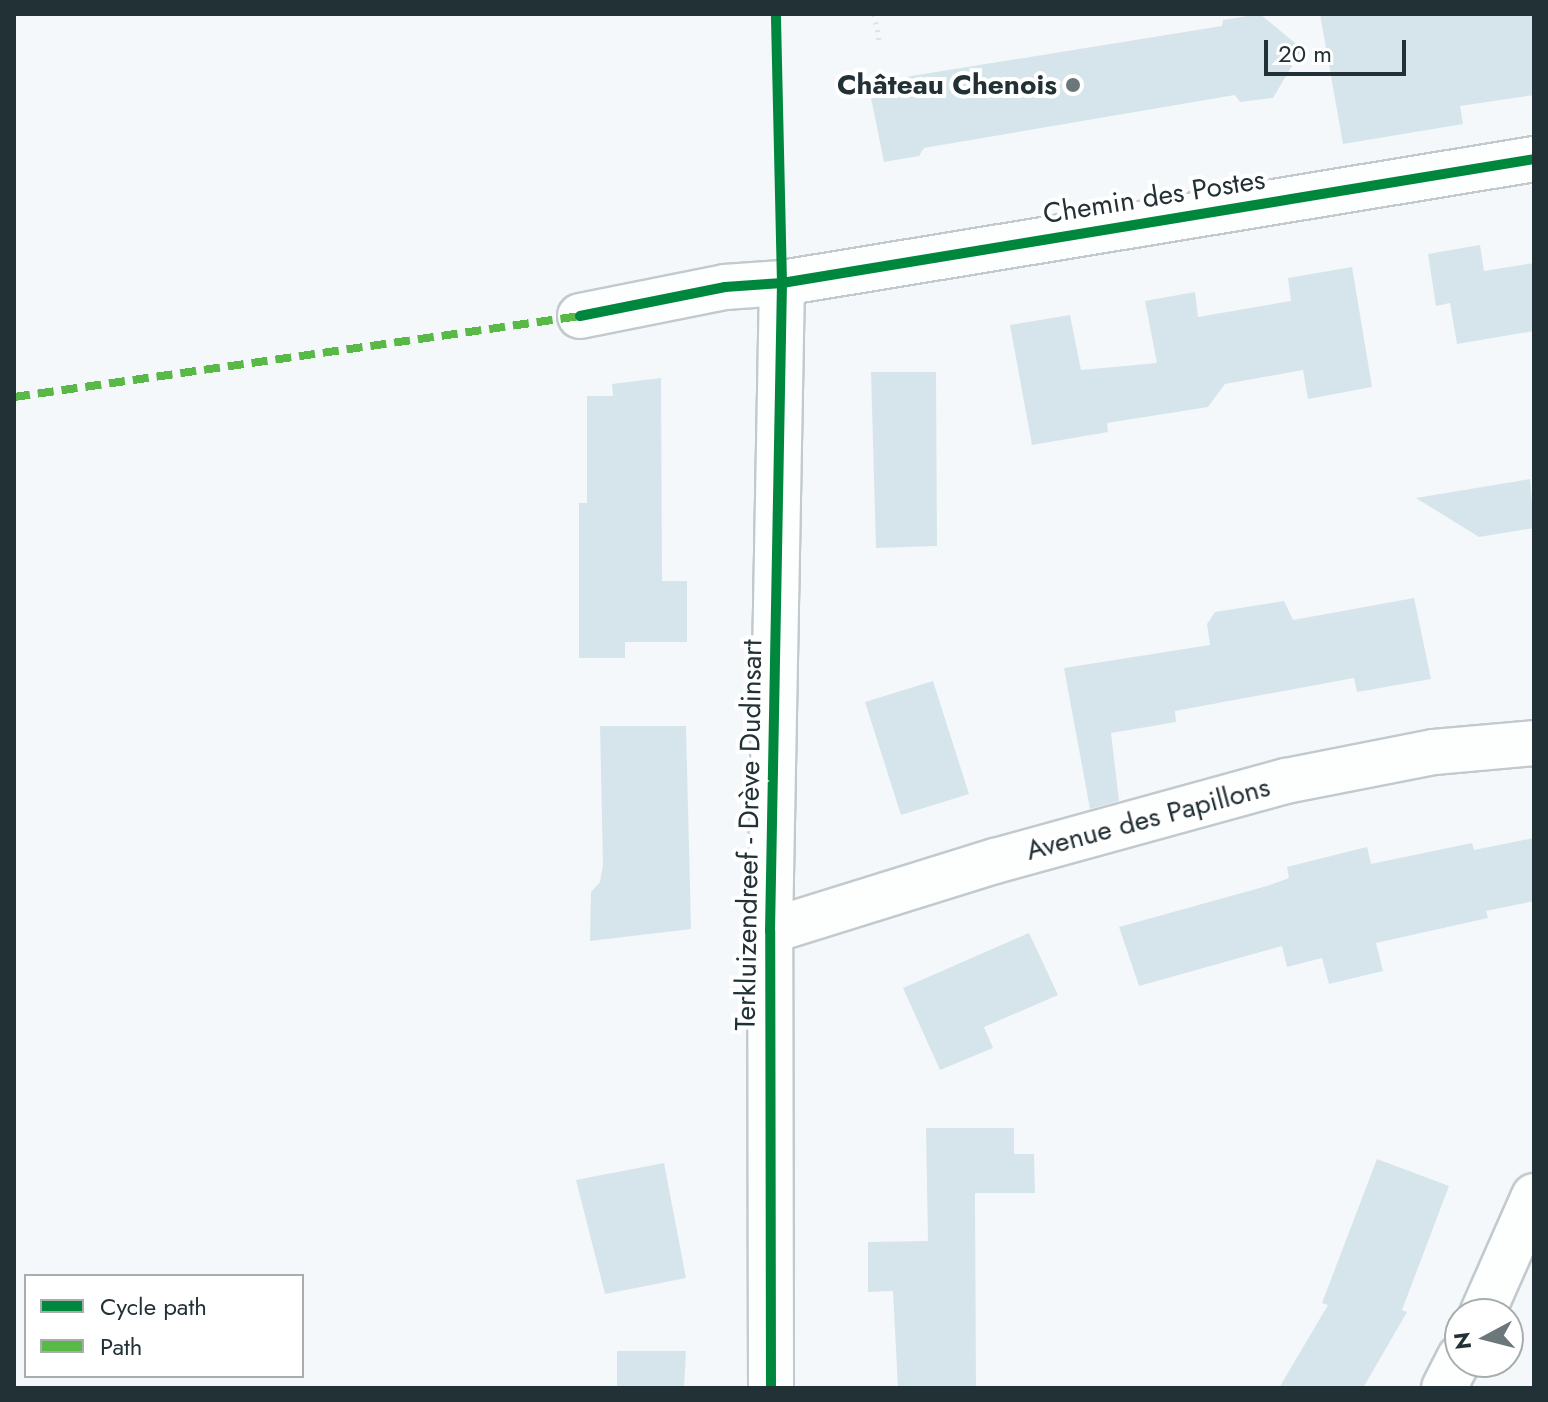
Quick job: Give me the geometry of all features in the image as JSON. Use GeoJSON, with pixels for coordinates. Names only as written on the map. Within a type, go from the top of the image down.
{"type":"FeatureCollection","features":[{"type":"Feature","properties":{"kind":"street","name":"Chemin des Postes"},"geometry":{"type":"LineString","coordinates":[[580,316],[725,287],[782,283],[1534,159]]}},
{"type":"Feature","properties":{"kind":"street","name":"Terkluizendreef - Drève Dudinsart"},"geometry":{"type":"LineString","coordinates":[[771,1388],[770,931],[782,283]]}},
{"type":"Feature","properties":{"kind":"street","name":"Avenue des Papillons"},"geometry":{"type":"LineString","coordinates":[[770,931],[995,861],[1286,781],[1434,752],[1534,743]]}},
{"type":"Feature","properties":{"kind":"street"},"geometry":{"type":"LineString","coordinates":[[1490,1298],[1513,1253],[1534,1196]]}},
{"type":"Feature","properties":{"kind":"path"},"geometry":{"type":"LineString","coordinates":[[874,14],[879,40]]}},
{"type":"Feature","properties":{"kind":"building"},"geometry":{"type":"Polygon","coordinates":[[[1260,14],[1302,49],[1273,98],[1240,102],[1235,95],[924,148],[919,156],[884,162],[868,83],[1222,26],[1223,20],[1260,14]]]}},
{"type":"Feature","properties":{"kind":"building"},"geometry":{"type":"Polygon","coordinates":[[[1320,14],[1534,14],[1534,95],[1460,106],[1463,124],[1343,144],[1320,14]]]}},
{"type":"Feature","properties":{"kind":"building"},"geometry":{"type":"Polygon","coordinates":[[[1480,245],[1484,271],[1534,263],[1534,331],[1457,344],[1450,303],[1436,306],[1428,254],[1480,245]]]}},
{"type":"Feature","properties":{"kind":"building"},"geometry":{"type":"Polygon","coordinates":[[[1352,267],[1372,387],[1308,399],[1303,370],[1225,384],[1208,407],[1107,423],[1108,432],[1032,445],[1010,325],[1070,315],[1081,370],[1157,363],[1145,301],[1195,292],[1198,317],[1291,301],[1288,278],[1352,267]]]}},
{"type":"Feature","properties":{"kind":"building"},"geometry":{"type":"Polygon","coordinates":[[[871,372],[936,372],[937,546],[876,548],[871,372]]]}},
{"type":"Feature","properties":{"kind":"building"},"geometry":{"type":"Polygon","coordinates":[[[661,378],[662,581],[687,581],[687,642],[625,642],[625,658],[579,658],[579,503],[587,503],[587,396],[613,396],[612,384],[661,378]]]}},
{"type":"Feature","properties":{"kind":"building"},"geometry":{"type":"Polygon","coordinates":[[[1530,479],[1534,528],[1479,537],[1416,498],[1530,479]]]}},
{"type":"Feature","properties":{"kind":"building"},"geometry":{"type":"Polygon","coordinates":[[[1414,598],[1431,679],[1357,692],[1354,678],[1175,711],[1176,722],[1111,733],[1119,801],[1090,809],[1064,668],[1210,645],[1207,624],[1215,612],[1284,601],[1293,620],[1414,598]]]}},
{"type":"Feature","properties":{"kind":"building"},"geometry":{"type":"Polygon","coordinates":[[[933,681],[969,794],[901,815],[865,702],[933,681]]]}},
{"type":"Feature","properties":{"kind":"building"},"geometry":{"type":"Polygon","coordinates":[[[600,726],[686,726],[691,929],[590,941],[591,892],[600,882],[603,865],[600,726]]]}},
{"type":"Feature","properties":{"kind":"building"},"geometry":{"type":"Polygon","coordinates":[[[1534,838],[1534,901],[1486,911],[1488,918],[1376,943],[1383,971],[1329,984],[1322,958],[1287,967],[1282,946],[1139,986],[1119,927],[1267,886],[1289,878],[1287,867],[1367,847],[1371,864],[1472,843],[1474,850],[1534,838]]]}},
{"type":"Feature","properties":{"kind":"building"},"geometry":{"type":"Polygon","coordinates":[[[1029,933],[1058,995],[984,1027],[993,1048],[940,1070],[903,988],[1029,933]]]}},
{"type":"Feature","properties":{"kind":"building"},"geometry":{"type":"Polygon","coordinates":[[[926,1128],[1014,1128],[1014,1154],[1034,1154],[1035,1193],[975,1193],[976,1388],[898,1388],[893,1291],[868,1292],[868,1242],[928,1241],[926,1128]]]}},
{"type":"Feature","properties":{"kind":"building"},"geometry":{"type":"Polygon","coordinates":[[[1377,1159],[1449,1186],[1402,1310],[1407,1312],[1363,1388],[1279,1388],[1328,1305],[1322,1303],[1377,1159]]]}},
{"type":"Feature","properties":{"kind":"building"},"geometry":{"type":"Polygon","coordinates":[[[664,1163],[686,1278],[605,1294],[576,1180],[664,1163]]]}},
{"type":"Feature","properties":{"kind":"building"},"geometry":{"type":"Polygon","coordinates":[[[617,1351],[686,1351],[684,1388],[617,1388],[617,1351]]]}},
{"type":"Feature","properties":{"kind":"marked path"},"geometry":{"type":"LineString","coordinates":[[14,397],[580,316]]}},
{"type":"Feature","properties":{"kind":"cycle path"},"geometry":{"type":"LineString","coordinates":[[771,1388],[770,931],[782,283],[776,14]]}},
{"type":"Feature","properties":{"kind":"cycle path"},"geometry":{"type":"LineString","coordinates":[[580,316],[725,287],[782,283],[1534,159]]}},
{"type":"Feature","properties":{"kind":"place","name":"Château Chenois"},"geometry":{"type":"Point","coordinates":[1073,85]}}]}
